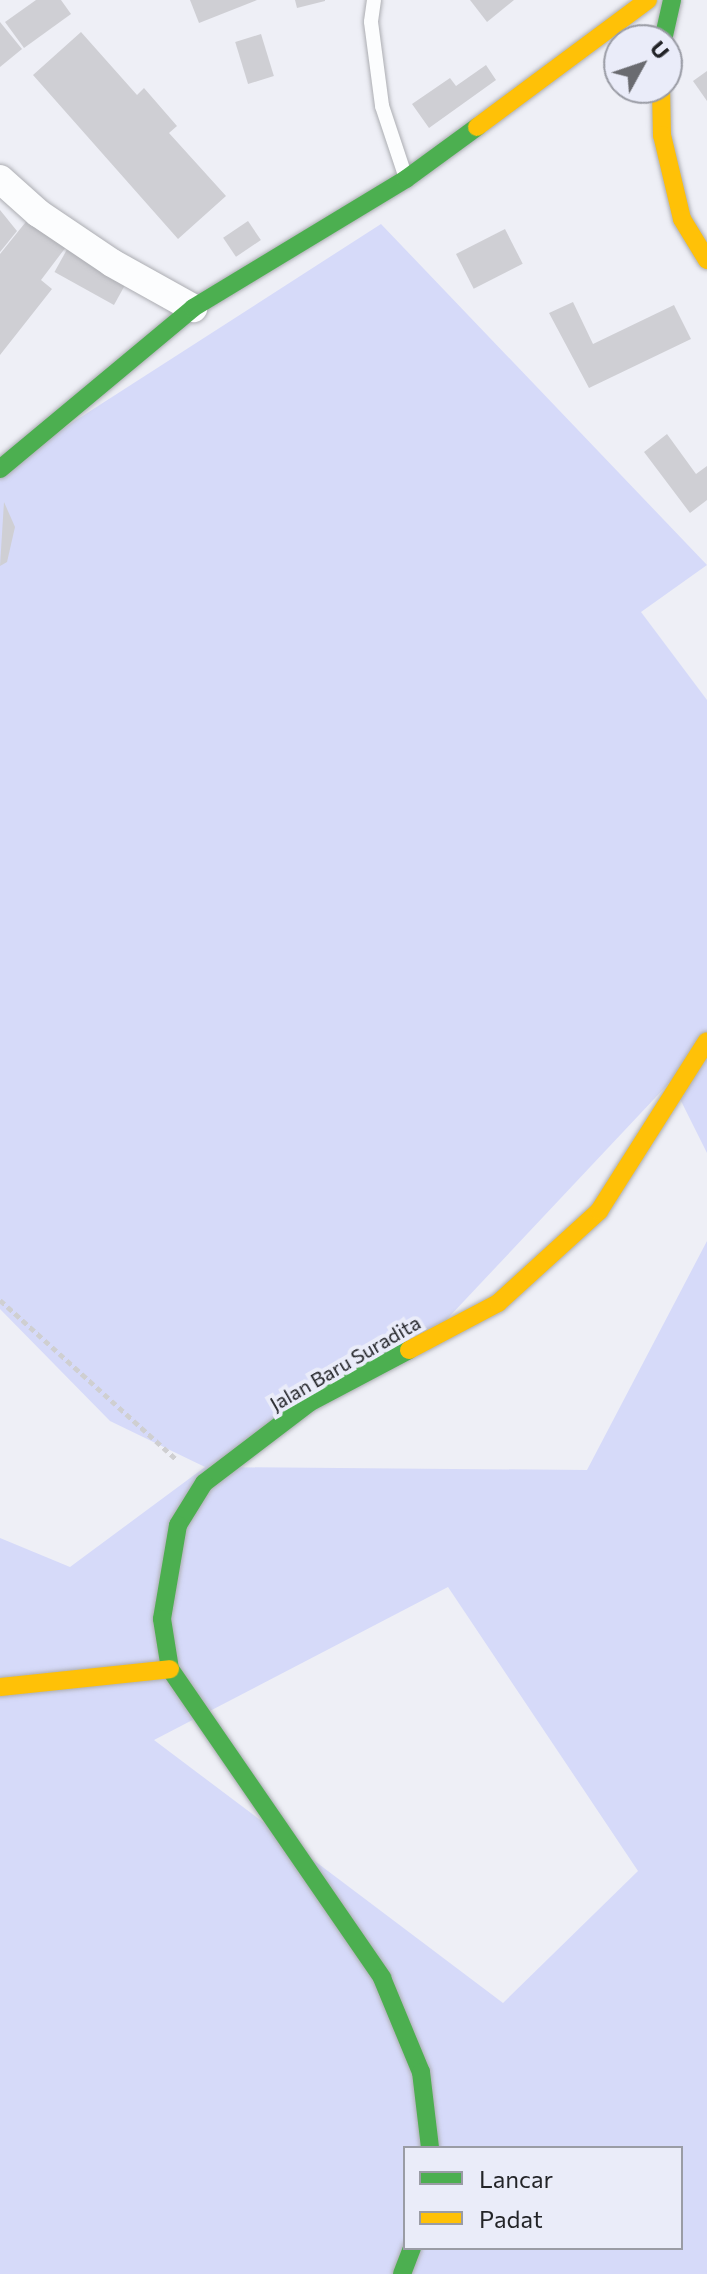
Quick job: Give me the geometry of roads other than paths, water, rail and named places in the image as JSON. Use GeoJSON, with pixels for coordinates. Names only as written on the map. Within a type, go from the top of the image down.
{"type":"FeatureCollection","features":[{"type":"Feature","properties":{"kind":"main road"},"geometry":{"type":"LineString","coordinates":[[0,469],[193,308],[406,179],[648,0]]}},
{"type":"Feature","properties":{"kind":"main road"},"geometry":{"type":"LineString","coordinates":[[667,24],[672,0]]}},
{"type":"Feature","properties":{"kind":"main road"},"geometry":{"type":"LineString","coordinates":[[661,104],[662,135],[682,219],[707,260]]}},
{"type":"Feature","properties":{"kind":"main road","name":"Jalan Baru Suradita"},"geometry":{"type":"LineString","coordinates":[[430,2146],[421,2072],[382,1978],[170,1669],[162,1619],[164,1585],[178,1525],[204,1483],[309,1403],[498,1303],[599,1211],[707,1041]]}},
{"type":"Feature","properties":{"kind":"main road"},"geometry":{"type":"LineString","coordinates":[[0,1687],[170,1669]]}},
{"type":"Feature","properties":{"kind":"main road"},"geometry":{"type":"LineString","coordinates":[[402,2274],[411,2250]]}},
{"type":"Feature","properties":{"kind":"street"},"geometry":{"type":"LineString","coordinates":[[0,179],[38,213],[112,263],[193,308]]}},
{"type":"Feature","properties":{"kind":"lane"},"geometry":{"type":"LineString","coordinates":[[374,0],[371,22],[382,106],[406,179]]}}]}
